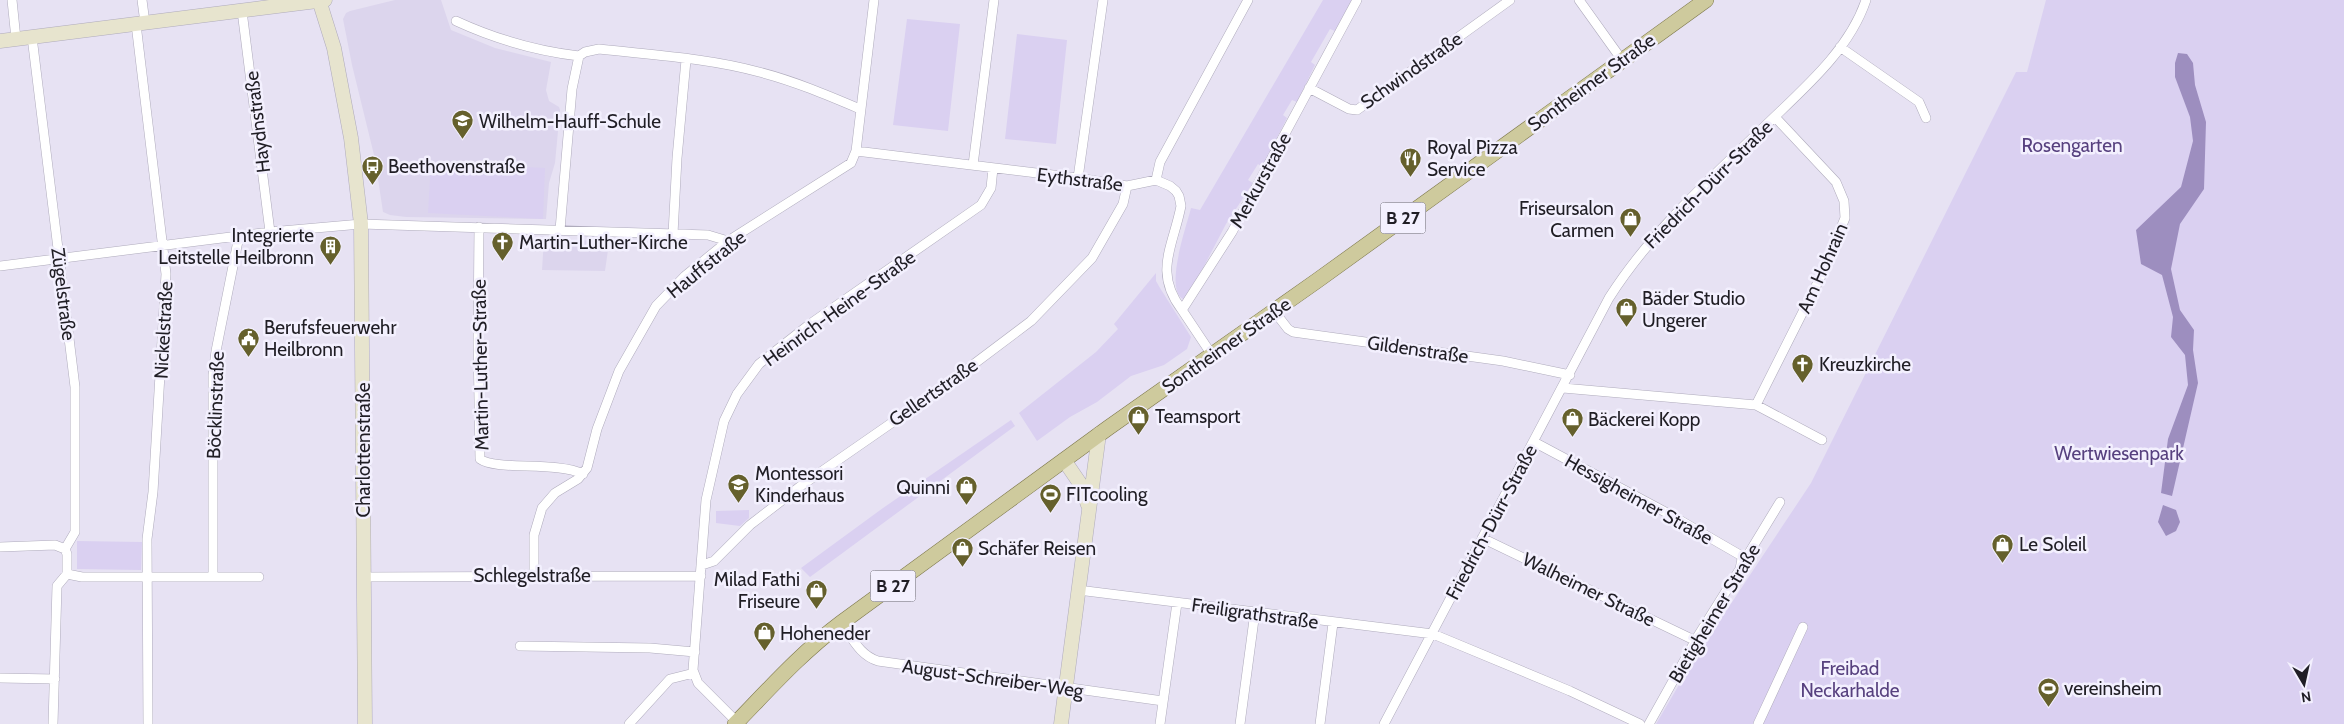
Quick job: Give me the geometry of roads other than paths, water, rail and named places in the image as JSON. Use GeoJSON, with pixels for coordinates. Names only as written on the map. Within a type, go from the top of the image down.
{"type":"FeatureCollection","features":[{"type":"Feature","properties":{"kind":"main road"},"geometry":{"type":"LineString","coordinates":[[0,41],[322,0]]}},
{"type":"Feature","properties":{"kind":"main road","name":"Charlottenstraße"},"geometry":{"type":"LineString","coordinates":[[322,0],[334,48],[351,138],[361,224],[365,724]]}},
{"type":"Feature","properties":{"kind":"main road","name":"Sontheimer Straße"},"geometry":{"type":"LineString","coordinates":[[736,723],[786,669],[812,644],[841,622],[1099,434],[1274,311],[1706,0]]}},
{"type":"Feature","properties":{"kind":"main road"},"geometry":{"type":"LineString","coordinates":[[1061,724],[1099,434]]}},
{"type":"Feature","properties":{"kind":"main road"},"geometry":{"type":"LineString","coordinates":[[1064,460],[1081,485],[1089,507]]}},
{"type":"Feature","properties":{"kind":"street"},"geometry":{"type":"LineString","coordinates":[[12,0],[16,39]]}},
{"type":"Feature","properties":{"kind":"street","name":"Nickelstraße"},"geometry":{"type":"LineString","coordinates":[[142,0],[140,23],[164,247],[166,289],[152,515],[146,539],[148,724]]}},
{"type":"Feature","properties":{"kind":"street"},"geometry":{"type":"LineString","coordinates":[[856,151],[874,0]]}},
{"type":"Feature","properties":{"kind":"street"},"geometry":{"type":"LineString","coordinates":[[973,166],[994,0]]}},
{"type":"Feature","properties":{"kind":"street"},"geometry":{"type":"LineString","coordinates":[[1078,178],[1103,0]]}},
{"type":"Feature","properties":{"kind":"street"},"geometry":{"type":"LineString","coordinates":[[1212,355],[1168,287],[1166,274],[1180,201],[1170,186],[1156,180],[1160,162],[1248,0]]}},
{"type":"Feature","properties":{"kind":"street","name":"Merkurstraße"},"geometry":{"type":"LineString","coordinates":[[1182,310],[1232,232],[1357,0]]}},
{"type":"Feature","properties":{"kind":"street","name":"Schwindstraße"},"geometry":{"type":"LineString","coordinates":[[1309,88],[1350,110],[1357,110],[1510,0]]}},
{"type":"Feature","properties":{"kind":"street"},"geometry":{"type":"LineString","coordinates":[[1579,0],[1622,60]]}},
{"type":"Feature","properties":{"kind":"street","name":"Friedrich-Dürr-Straße"},"geometry":{"type":"LineString","coordinates":[[1384,724],[1609,298],[1648,243],[1663,226],[1824,67],[1840,48],[1862,13],[1866,0]]}},
{"type":"Feature","properties":{"kind":"street","name":"Haydnstraße"},"geometry":{"type":"LineString","coordinates":[[242,11],[270,232]]}},
{"type":"Feature","properties":{"kind":"street"},"geometry":{"type":"LineString","coordinates":[[456,21],[523,45],[579,56]]}},
{"type":"Feature","properties":{"kind":"street","name":"Zügelstraße"},"geometry":{"type":"LineString","coordinates":[[32,37],[75,393],[74,532],[65,549]]}},
{"type":"Feature","properties":{"kind":"street"},"geometry":{"type":"LineString","coordinates":[[1840,48],[1919,102],[1926,118]]}},
{"type":"Feature","properties":{"kind":"street"},"geometry":{"type":"LineString","coordinates":[[560,230],[572,89],[579,56],[585,52],[599,49],[758,71],[818,91],[860,109]]}},
{"type":"Feature","properties":{"kind":"street"},"geometry":{"type":"LineString","coordinates":[[673,234],[677,158],[686,60]]}},
{"type":"Feature","properties":{"kind":"street","name":"Am Hohrain"},"geometry":{"type":"LineString","coordinates":[[1756,405],[1823,272],[1844,218],[1843,198],[1836,182],[1775,117]]}},
{"type":"Feature","properties":{"kind":"street","name":"Eythstraße"},"geometry":{"type":"LineString","coordinates":[[856,151],[1078,178],[1127,186],[1156,180]]}},
{"type":"Feature","properties":{"kind":"street","name":"Hauffstraße"},"geometry":{"type":"LineString","coordinates":[[583,474],[587,468],[599,422],[619,371],[648,317],[685,276],[728,241],[851,163],[856,151]]}},
{"type":"Feature","properties":{"kind":"street","name":"Heinrich-Heine-Straße"},"geometry":{"type":"LineString","coordinates":[[694,673],[706,500],[724,421],[743,384],[768,356],[810,324],[981,206],[991,188],[993,168]]}},
{"type":"Feature","properties":{"kind":"street","name":"Gellertstraße"},"geometry":{"type":"LineString","coordinates":[[702,565],[714,561],[750,525],[802,485],[942,388],[1031,321],[1092,258],[1123,204],[1127,186]]}},
{"type":"Feature","properties":{"kind":"street"},"geometry":{"type":"LineString","coordinates":[[0,266],[164,247],[270,232],[361,224],[480,226],[708,235],[728,241]]}},
{"type":"Feature","properties":{"kind":"street","name":"Martin-Luther-Straße"},"geometry":{"type":"LineString","coordinates":[[480,226],[480,459],[492,463],[561,467],[583,474]]}},
{"type":"Feature","properties":{"kind":"street","name":"Böcklinstraße"},"geometry":{"type":"LineString","coordinates":[[213,576],[213,375],[239,236]]}},
{"type":"Feature","properties":{"kind":"street","name":"Gildenstraße"},"geometry":{"type":"LineString","coordinates":[[1274,311],[1288,329],[1293,332],[1503,361],[1570,375]]}},
{"type":"Feature","properties":{"kind":"street"},"geometry":{"type":"LineString","coordinates":[[1563,388],[1756,405],[1822,440]]}},
{"type":"Feature","properties":{"kind":"street","name":"Hessigheimer Straße"},"geometry":{"type":"LineString","coordinates":[[1534,442],[1669,514],[1740,555],[1742,559]]}},
{"type":"Feature","properties":{"kind":"street"},"geometry":{"type":"LineString","coordinates":[[534,575],[534,536],[542,508],[555,493],[583,474]]}},
{"type":"Feature","properties":{"kind":"street","name":"Bietigheimer Straße"},"geometry":{"type":"LineString","coordinates":[[1649,724],[1740,568],[1742,559],[1749,553],[1780,502]]}},
{"type":"Feature","properties":{"kind":"street","name":"Walheimer Straße"},"geometry":{"type":"LineString","coordinates":[[1482,538],[1696,641]]}},
{"type":"Feature","properties":{"kind":"street"},"geometry":{"type":"LineString","coordinates":[[0,547],[55,545],[65,549],[67,574],[57,586],[54,724]]}},
{"type":"Feature","properties":{"kind":"street"},"geometry":{"type":"LineString","coordinates":[[67,574],[82,577],[259,577]]}},
{"type":"Feature","properties":{"kind":"street","name":"Schlegelstraße"},"geometry":{"type":"LineString","coordinates":[[363,577],[700,576]]}},
{"type":"Feature","properties":{"kind":"street","name":"Freiligrathstraße"},"geometry":{"type":"LineString","coordinates":[[1078,590],[1433,634],[1570,691],[1640,724]]}},
{"type":"Feature","properties":{"kind":"street"},"geometry":{"type":"LineString","coordinates":[[1160,724],[1178,603]]}},
{"type":"Feature","properties":{"kind":"street"},"geometry":{"type":"LineString","coordinates":[[1240,724],[1255,612]]}},
{"type":"Feature","properties":{"kind":"street","name":"August-Schreiber-Weg"},"geometry":{"type":"LineString","coordinates":[[841,622],[865,656],[878,661],[1163,701]]}},
{"type":"Feature","properties":{"kind":"street"},"geometry":{"type":"LineString","coordinates":[[1320,724],[1333,623]]}},
{"type":"Feature","properties":{"kind":"street"},"geometry":{"type":"LineString","coordinates":[[1758,724],[1803,627]]}},
{"type":"Feature","properties":{"kind":"street"},"geometry":{"type":"LineString","coordinates":[[520,646],[650,648],[695,652]]}},
{"type":"Feature","properties":{"kind":"street"},"geometry":{"type":"LineString","coordinates":[[629,724],[670,679],[694,673],[698,683],[736,723]]}},
{"type":"Feature","properties":{"kind":"street"},"geometry":{"type":"LineString","coordinates":[[0,678],[54,680]]}},
{"type":"Feature","properties":{"kind":"place","name":"Wilhelm-Hauff-Schule"},"geometry":{"type":"Point","coordinates":[463,140]}},
{"type":"Feature","properties":{"kind":"place","name":"Royal Pizza Service"},"geometry":{"type":"Point","coordinates":[1411,177]}},
{"type":"Feature","properties":{"kind":"place","name":"Beethovenstraße"},"geometry":{"type":"Point","coordinates":[372,185]}},
{"type":"Feature","properties":{"kind":"place","name":"Friseursalon Carmen"},"geometry":{"type":"Point","coordinates":[1630,238]}},
{"type":"Feature","properties":{"kind":"place","name":"Martin-Luther-Kirche"},"geometry":{"type":"Point","coordinates":[503,261]}},
{"type":"Feature","properties":{"kind":"place","name":"Integrierte Leitstelle Heilbronn"},"geometry":{"type":"Point","coordinates":[330,265]}},
{"type":"Feature","properties":{"kind":"place","name":"Bäder Studio Ungerer"},"geometry":{"type":"Point","coordinates":[1626,328]}},
{"type":"Feature","properties":{"kind":"place","name":"Berufsfeuerwehr Heilbronn"},"geometry":{"type":"Point","coordinates":[248,357]}},
{"type":"Feature","properties":{"kind":"place","name":"Kreuzkirche"},"geometry":{"type":"Point","coordinates":[1803,383]}},
{"type":"Feature","properties":{"kind":"place","name":"Teamsport"},"geometry":{"type":"Point","coordinates":[1139,435]}},
{"type":"Feature","properties":{"kind":"place","name":"Bäckerei Kopp"},"geometry":{"type":"Point","coordinates":[1572,438]}},
{"type":"Feature","properties":{"kind":"place","name":"Montessori Kinderhaus"},"geometry":{"type":"Point","coordinates":[739,503]}},
{"type":"Feature","properties":{"kind":"place","name":"Quinni"},"geometry":{"type":"Point","coordinates":[966,506]}},
{"type":"Feature","properties":{"kind":"place","name":"FITcooling"},"geometry":{"type":"Point","coordinates":[1050,513]}},
{"type":"Feature","properties":{"kind":"place","name":"Le Soleil"},"geometry":{"type":"Point","coordinates":[2003,563]}},
{"type":"Feature","properties":{"kind":"place","name":"Schäfer Reisen"},"geometry":{"type":"Point","coordinates":[962,567]}},
{"type":"Feature","properties":{"kind":"place","name":"Milad Fathi Friseure"},"geometry":{"type":"Point","coordinates":[816,609]}},
{"type":"Feature","properties":{"kind":"place","name":"Hoheneder"},"geometry":{"type":"Point","coordinates":[764,652]}},
{"type":"Feature","properties":{"kind":"place","name":"vereinsheim"},"geometry":{"type":"Point","coordinates":[2048,707]}},
{"type":"Feature","properties":{"kind":"park label","name":"Rosengarten"},"geometry":{"type":"Point","coordinates":[2072,145]}},
{"type":"Feature","properties":{"kind":"park label","name":"Wertwiesenpark"},"geometry":{"type":"Point","coordinates":[2119,453]}},
{"type":"Feature","properties":{"kind":"park label","name":"Freibad Neckarhalde"},"geometry":{"type":"Point","coordinates":[1850,679]}}]}
